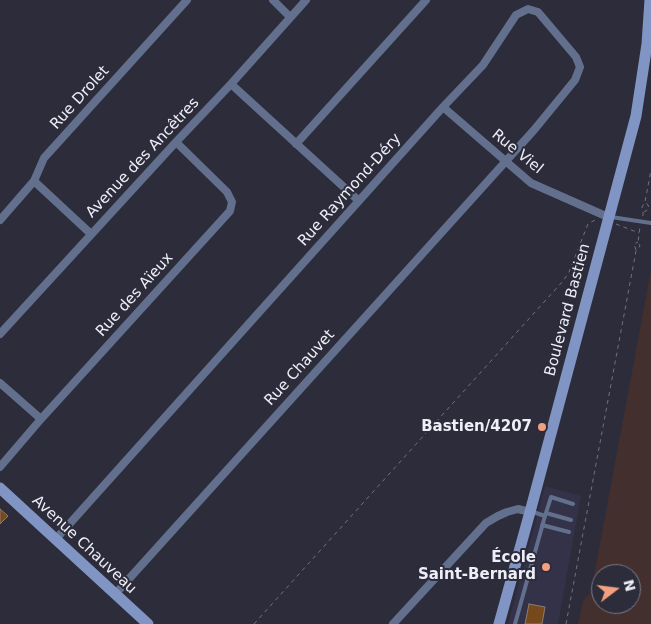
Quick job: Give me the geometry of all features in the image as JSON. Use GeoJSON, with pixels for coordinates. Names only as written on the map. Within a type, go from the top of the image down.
{"type":"FeatureCollection","features":[{"type":"Feature","properties":{"kind":"main road","name":"Boulevard Bastien"},"geometry":{"type":"LineString","coordinates":[[499,624],[636,116],[647,44],[650,0]]}},
{"type":"Feature","properties":{"kind":"main road","name":"Avenue Chauveau"},"geometry":{"type":"LineString","coordinates":[[0,488],[54,540],[148,624]]}},
{"type":"Feature","properties":{"kind":"street","name":"Rue Drolet"},"geometry":{"type":"LineString","coordinates":[[0,220],[34,182],[44,158],[187,0]]}},
{"type":"Feature","properties":{"kind":"street"},"geometry":{"type":"LineString","coordinates":[[273,0],[290,17]]}},
{"type":"Feature","properties":{"kind":"street","name":"Avenue des Ancêtres"},"geometry":{"type":"LineString","coordinates":[[0,334],[306,0]]}},
{"type":"Feature","properties":{"kind":"street"},"geometry":{"type":"LineString","coordinates":[[296,144],[426,0]]}},
{"type":"Feature","properties":{"kind":"street","name":"Rue Raymond-Déry"},"geometry":{"type":"LineString","coordinates":[[54,540],[443,107],[483,65],[516,15],[528,9],[538,12],[576,57],[580,67],[575,80],[534,130],[505,161]]}},
{"type":"Feature","properties":{"kind":"street"},"geometry":{"type":"LineString","coordinates":[[231,84],[359,202]]}},
{"type":"Feature","properties":{"kind":"street","name":"Rue Viel"},"geometry":{"type":"LineString","coordinates":[[443,107],[531,183],[608,219]]}},
{"type":"Feature","properties":{"kind":"street","name":"Rue des Aïeux"},"geometry":{"type":"LineString","coordinates":[[0,467],[41,419],[230,211],[232,202],[228,192],[176,142]]}},
{"type":"Feature","properties":{"kind":"street","name":"Rue Chauvet"},"geometry":{"type":"LineString","coordinates":[[116,595],[505,161]]}},
{"type":"Feature","properties":{"kind":"street"},"geometry":{"type":"LineString","coordinates":[[34,182],[91,234]]}},
{"type":"Feature","properties":{"kind":"street"},"geometry":{"type":"LineString","coordinates":[[0,383],[41,419]]}},
{"type":"Feature","properties":{"kind":"street"},"geometry":{"type":"LineString","coordinates":[[393,624],[486,523],[507,512],[518,509],[530,512]]}},
{"type":"Feature","properties":{"kind":"lane"},"geometry":{"type":"LineString","coordinates":[[608,219],[651,223]]}},
{"type":"Feature","properties":{"kind":"lane"},"geometry":{"type":"LineString","coordinates":[[515,624],[551,497],[573,504]]}},
{"type":"Feature","properties":{"kind":"lane"},"geometry":{"type":"LineString","coordinates":[[530,512],[571,520]]}},
{"type":"Feature","properties":{"kind":"lane"},"geometry":{"type":"LineString","coordinates":[[542,525],[569,532]]}},
{"type":"Feature","properties":{"kind":"path"},"geometry":{"type":"LineString","coordinates":[[642,216],[642,207],[645,202],[651,170]]}},
{"type":"Feature","properties":{"kind":"path"},"geometry":{"type":"LineString","coordinates":[[643,212],[649,209],[645,202]]}},
{"type":"Feature","properties":{"kind":"path"},"geometry":{"type":"LineString","coordinates":[[254,624],[563,281],[588,224],[595,220],[608,219],[639,232]]}},
{"type":"Feature","properties":{"kind":"path"},"geometry":{"type":"LineString","coordinates":[[636,251],[640,246],[638,242],[641,225]]}},
{"type":"Feature","properties":{"kind":"path"},"geometry":{"type":"LineString","coordinates":[[566,624],[636,251],[634,244],[638,242]]}},
{"type":"Feature","properties":{"kind":"shaded area"},"geometry":{"type":"Polygon","coordinates":[[[651,270],[651,624],[578,624],[583,601],[591,592],[591,614],[641,614],[641,564],[596,564],[651,270]]]}},
{"type":"Feature","properties":{"kind":"shaded area","name":"École Saint-Bernard"},"geometry":{"type":"Polygon","coordinates":[[[545,486],[581,496],[558,624],[508,624],[545,486]]]}},
{"type":"Feature","properties":{"kind":"building"},"geometry":{"type":"Polygon","coordinates":[[[0,509],[8,516],[0,524],[0,509]]]}},
{"type":"Feature","properties":{"kind":"building","name":"École Saint-Bernard"},"geometry":{"type":"Polygon","coordinates":[[[529,604],[545,607],[542,624],[525,624],[529,604]]]}},
{"type":"Feature","properties":{"kind":"place","name":"Bastien/4207"},"geometry":{"type":"Point","coordinates":[542,427]}},
{"type":"Feature","properties":{"kind":"place","name":"École Saint-Bernard"},"geometry":{"type":"Point","coordinates":[546,567]}}]}
